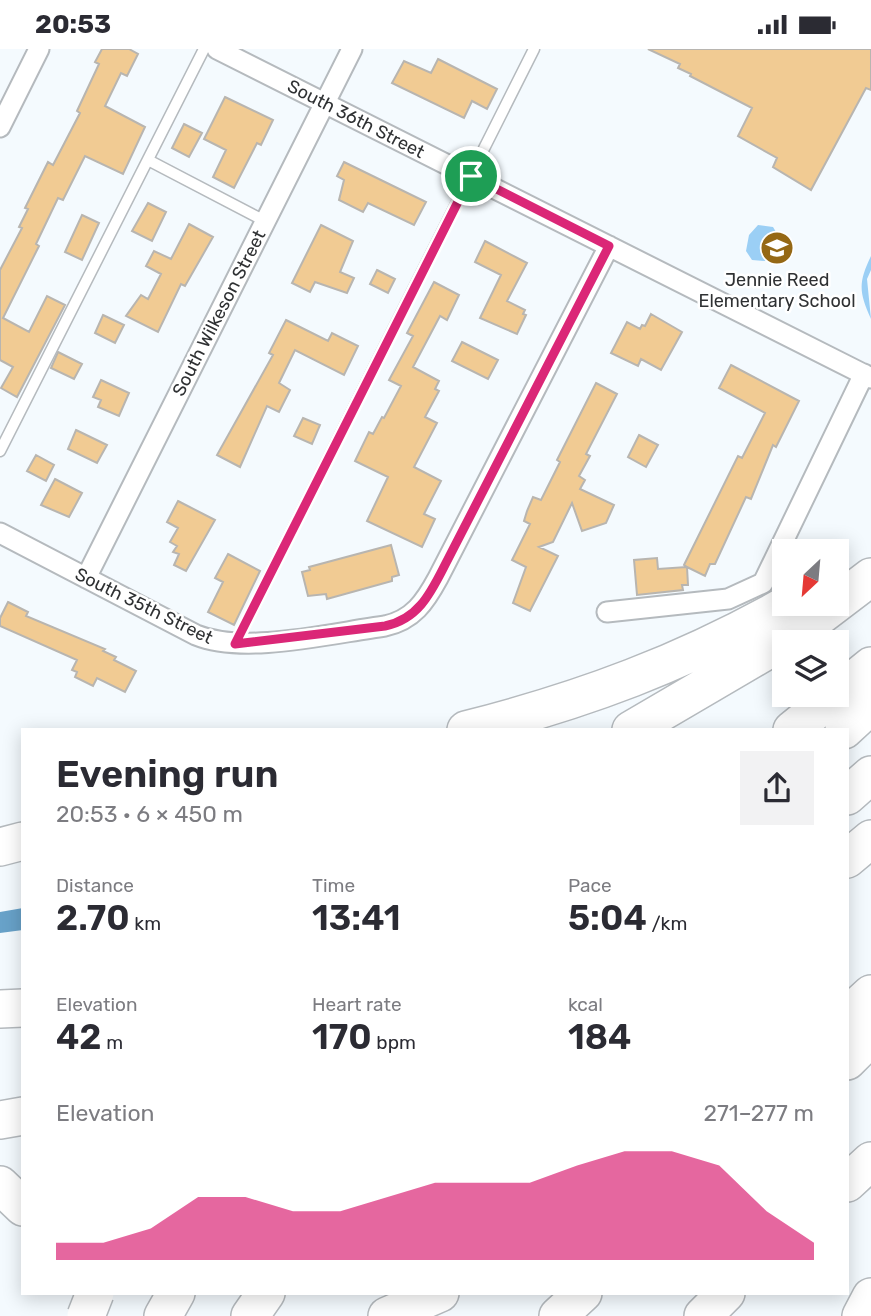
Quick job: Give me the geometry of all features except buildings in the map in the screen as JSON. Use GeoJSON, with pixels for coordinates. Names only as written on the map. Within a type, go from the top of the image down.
{"type":"FeatureCollection","features":[{"type":"Feature","properties":{"kind":"highway"},"geometry":{"type":"LineString","coordinates":[[849,569],[871,555]]}},
{"type":"Feature","properties":{"kind":"highway"},"geometry":{"type":"LineString","coordinates":[[634,728],[800,631],[871,577]]}},
{"type":"Feature","properties":{"kind":"highway"},"geometry":{"type":"LineString","coordinates":[[473,728],[569,702],[626,683],[689,656],[772,612]]}},
{"type":"Feature","properties":{"kind":"highway"},"geometry":{"type":"LineString","coordinates":[[794,728],[871,666]]}},
{"type":"Feature","properties":{"kind":"highway"},"geometry":{"type":"LineString","coordinates":[[846,728],[871,705]]}},
{"type":"Feature","properties":{"kind":"highway"},"geometry":{"type":"LineString","coordinates":[[849,794],[871,775]]}},
{"type":"Feature","properties":{"kind":"highway"},"geometry":{"type":"LineString","coordinates":[[849,857],[871,839]]}},
{"type":"Feature","properties":{"kind":"highway"},"geometry":{"type":"LineString","coordinates":[[0,847],[21,842]]}},
{"type":"Feature","properties":{"kind":"highway"},"geometry":{"type":"LineString","coordinates":[[849,1014],[871,994]]}},
{"type":"Feature","properties":{"kind":"highway"},"geometry":{"type":"LineString","coordinates":[[0,1009],[21,1008]]}},
{"type":"Feature","properties":{"kind":"highway"},"geometry":{"type":"LineString","coordinates":[[849,1059],[871,1037]]}},
{"type":"Feature","properties":{"kind":"highway"},"geometry":{"type":"LineString","coordinates":[[849,1181],[871,1161]]}},
{"type":"Feature","properties":{"kind":"highway"},"geometry":{"type":"LineString","coordinates":[[0,1185],[21,1205]]}},
{"type":"Feature","properties":{"kind":"highway"},"geometry":{"type":"LineString","coordinates":[[82,1295],[92,1316]]}},
{"type":"Feature","properties":{"kind":"highway"},"geometry":{"type":"LineString","coordinates":[[86,1316],[94,1295]]}},
{"type":"Feature","properties":{"kind":"highway"},"geometry":{"type":"LineString","coordinates":[[163,1316],[175,1295]]}},
{"type":"Feature","properties":{"kind":"highway"},"geometry":{"type":"LineString","coordinates":[[250,1316],[265,1295]]}},
{"type":"Feature","properties":{"kind":"highway"},"geometry":{"type":"LineString","coordinates":[[387,1316],[435,1295]]}},
{"type":"Feature","properties":{"kind":"highway"},"geometry":{"type":"LineString","coordinates":[[558,1316],[581,1295]]}},
{"type":"Feature","properties":{"kind":"highway"},"geometry":{"type":"LineString","coordinates":[[703,1316],[724,1295]]}},
{"type":"Feature","properties":{"kind":"highway"},"geometry":{"type":"LineString","coordinates":[[861,1316],[871,1297]]}},
{"type":"Feature","properties":{"kind":"street"},"geometry":{"type":"LineString","coordinates":[[0,127],[39,49]]}},
{"type":"Feature","properties":{"kind":"street","name":"South 36th Street"},"geometry":{"type":"LineString","coordinates":[[217,49],[867,376]]}},
{"type":"Feature","properties":{"kind":"street","name":"South Wilkeson Street"},"geometry":{"type":"LineString","coordinates":[[86,578],[352,49]]}},
{"type":"Feature","properties":{"kind":"street","name":"South 35th Street"},"geometry":{"type":"LineString","coordinates":[[0,533],[196,635],[235,644],[385,626],[406,619],[417,611],[443,570],[609,246]]}},
{"type":"Feature","properties":{"kind":"street"},"geometry":{"type":"LineString","coordinates":[[607,612],[728,599],[763,583],[867,376]]}},
{"type":"Feature","properties":{"kind":"lane"},"geometry":{"type":"LineString","coordinates":[[0,451],[204,49]]}},
{"type":"Feature","properties":{"kind":"lane"},"geometry":{"type":"LineString","coordinates":[[235,644],[534,49]]}},
{"type":"Feature","properties":{"kind":"lane"},"geometry":{"type":"LineString","coordinates":[[148,160],[265,221]]}},
{"type":"Feature","properties":{"kind":"shaded area"},"geometry":{"type":"Polygon","coordinates":[[[758,225],[773,227],[779,237],[777,250],[765,261],[752,260],[746,251],[749,235],[758,225]]]}},
{"type":"Feature","properties":{"kind":"shaded area"},"geometry":{"type":"Polygon","coordinates":[[[871,256],[871,270],[867,279],[871,319],[864,302],[862,281],[871,256]]]}},
{"type":"Feature","properties":{"kind":"shaded area"},"geometry":{"type":"Polygon","coordinates":[[[21,908],[21,930],[0,933],[0,912],[21,908]]]}},
{"type":"Feature","properties":{"kind":"place","name":"Jennie Reed Elementary School"},"geometry":{"type":"Point","coordinates":[777,248]}},
{"type":"Feature","properties":{"kind":"route"},"geometry":{"type":"LineString","coordinates":[[471,176],[609,246],[447,561],[417,611],[398,623],[385,626],[235,644],[457,204],[471,176]]}}]}
